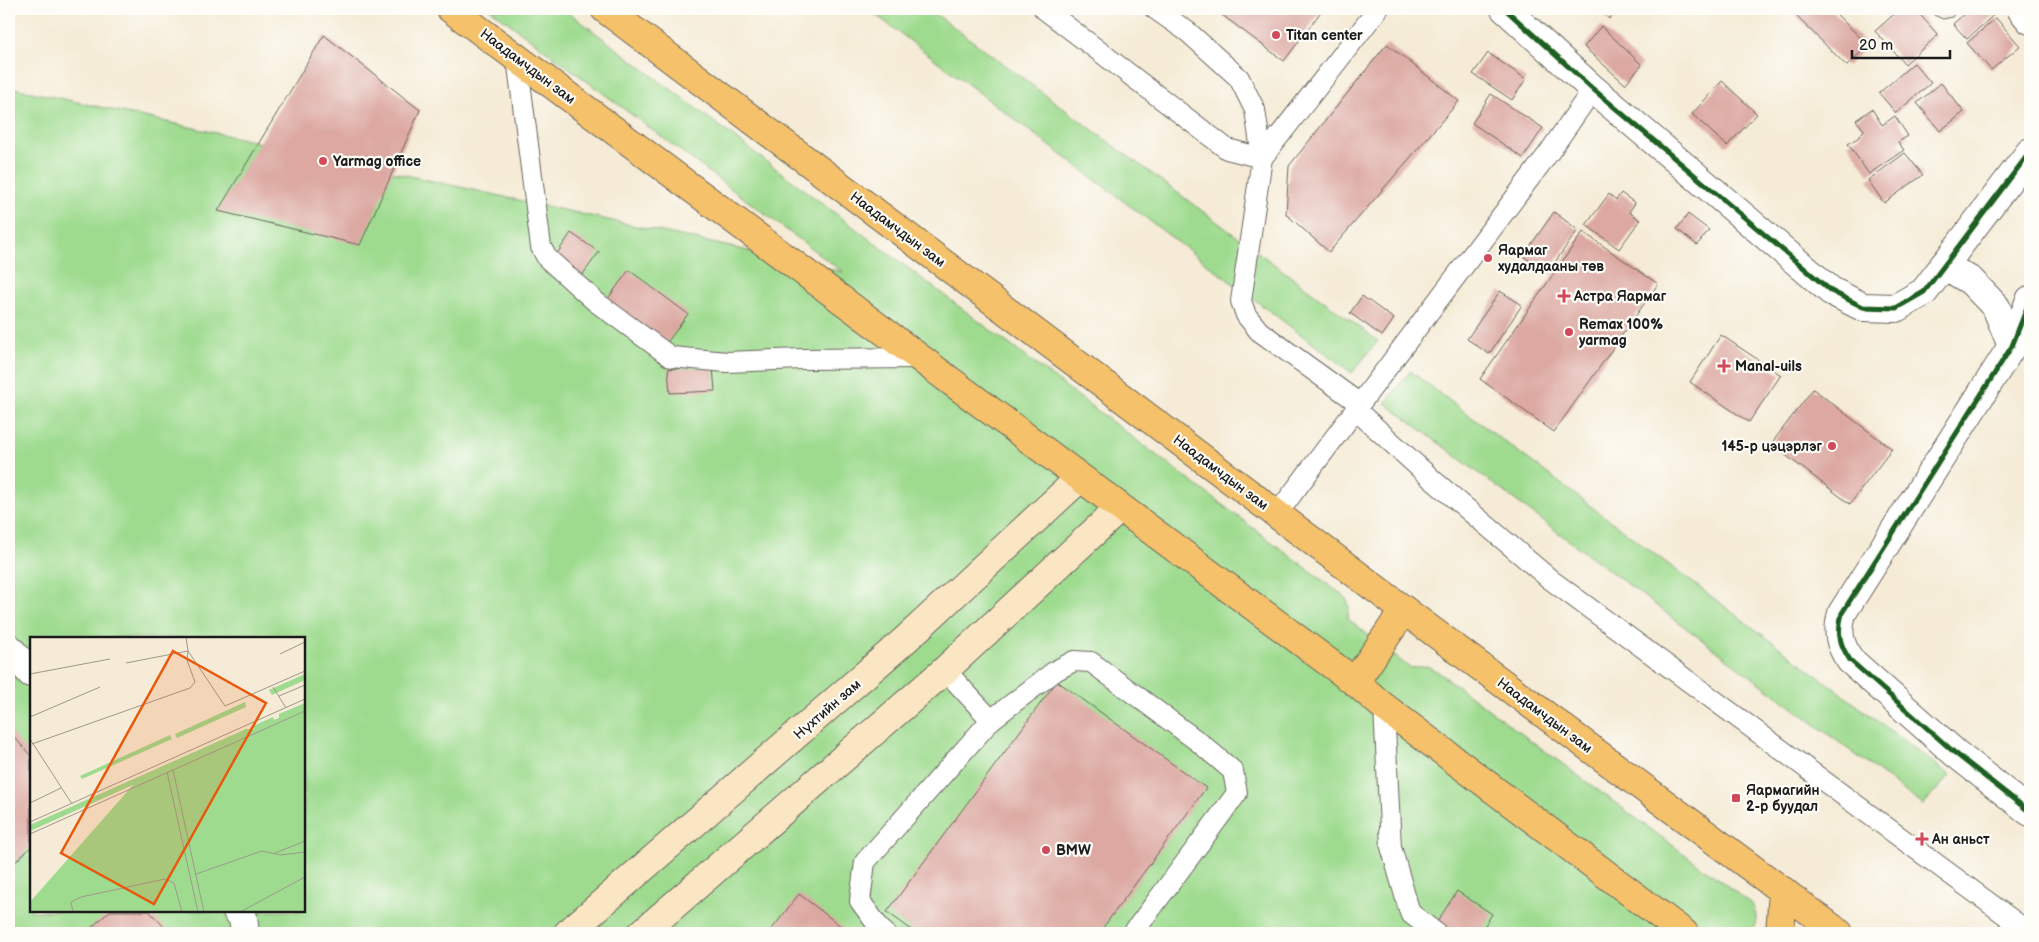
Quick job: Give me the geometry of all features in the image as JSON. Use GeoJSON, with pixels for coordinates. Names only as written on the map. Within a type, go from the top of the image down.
{"type":"FeatureCollection","features":[{"type":"Feature","properties":{"kind":"highway","name":"Наадамчдын зам"},"geometry":{"type":"LineString","coordinates":[[451,9],[1355,682],[1384,707],[1679,932]]}},
{"type":"Feature","properties":{"kind":"highway","name":"Наадамчдын зам"},"geometry":{"type":"LineString","coordinates":[[606,9],[1404,610],[1839,933]]}},
{"type":"Feature","properties":{"kind":"highway"},"geometry":{"type":"LineString","coordinates":[[1355,682],[1404,610]]}},
{"type":"Feature","properties":{"kind":"highway"},"geometry":{"type":"LineString","coordinates":[[1780,933],[1783,891]]}},
{"type":"Feature","properties":{"kind":"main road","name":"Нүхтийн зам"},"geometry":{"type":"LineString","coordinates":[[568,933],[905,640],[1080,478]]}},
{"type":"Feature","properties":{"kind":"main road"},"geometry":{"type":"LineString","coordinates":[[642,933],[944,670],[1120,508]]}},
{"type":"Feature","properties":{"kind":"street"},"geometry":{"type":"LineString","coordinates":[[1505,9],[1593,89],[1831,291],[1863,307],[1896,308],[1924,292],[2030,152]]}},
{"type":"Feature","properties":{"kind":"street"},"geometry":{"type":"LineString","coordinates":[[2021,9],[2030,20]]}},
{"type":"Feature","properties":{"kind":"street"},"geometry":{"type":"LineString","coordinates":[[1944,265],[1971,280],[1996,307],[2012,346]]}},
{"type":"Feature","properties":{"kind":"street"},"geometry":{"type":"LineString","coordinates":[[2030,300],[2012,346],[1842,613],[1838,625],[1839,638],[1843,650],[1850,660],[1955,754],[2030,812]]}},
{"type":"Feature","properties":{"kind":"street"},"geometry":{"type":"LineString","coordinates":[[9,648],[30,672]]}},
{"type":"Feature","properties":{"kind":"street"},"geometry":{"type":"LineString","coordinates":[[238,912],[243,917],[244,933]]}},
{"type":"Feature","properties":{"kind":"lane"},"geometry":{"type":"LineString","coordinates":[[1044,9],[1227,149],[1262,158]]}},
{"type":"Feature","properties":{"kind":"lane"},"geometry":{"type":"LineString","coordinates":[[1155,9],[1188,32],[1239,78],[1256,110],[1262,158],[1241,300],[1246,315],[1259,331],[1358,407],[1434,481],[1551,580],[2030,933]]}},
{"type":"Feature","properties":{"kind":"lane"},"geometry":{"type":"LineString","coordinates":[[1262,158],[1378,9]]}},
{"type":"Feature","properties":{"kind":"lane"},"geometry":{"type":"LineString","coordinates":[[517,58],[541,247],[547,258],[596,302],[671,357],[728,362],[919,358]]}},
{"type":"Feature","properties":{"kind":"lane"},"geometry":{"type":"LineString","coordinates":[[1277,514],[1548,154],[1593,89]]}},
{"type":"Feature","properties":{"kind":"lane"},"geometry":{"type":"LineString","coordinates":[[885,933],[860,901],[866,862],[991,720],[1055,671],[1074,661],[1091,662],[1200,742],[1233,771],[1237,793],[1133,933]]}},
{"type":"Feature","properties":{"kind":"lane"},"geometry":{"type":"LineString","coordinates":[[944,670],[991,720]]}},
{"type":"Feature","properties":{"kind":"lane"},"geometry":{"type":"LineString","coordinates":[[1384,707],[1391,847],[1410,913],[1436,933]]}},
{"type":"Feature","properties":{"kind":"green space"},"geometry":{"type":"Polygon","coordinates":[[[490,9],[564,9],[1346,598],[1349,607],[1348,619],[1410,668],[1427,666],[1438,672],[1752,904],[1756,918],[1755,925],[1751,932],[9,933],[9,87],[843,272],[490,9]]]}},
{"type":"Feature","properties":{"kind":"green space"},"geometry":{"type":"Polygon","coordinates":[[[868,9],[929,9],[1378,341],[1352,373],[868,9]]]}},
{"type":"Feature","properties":{"kind":"green space"},"geometry":{"type":"Polygon","coordinates":[[[1410,371],[1950,775],[1923,805],[1385,403],[1410,371]]]}},
{"type":"Feature","properties":{"kind":"building","name":"Titan center"},"geometry":{"type":"Polygon","coordinates":[[[1214,9],[1323,9],[1284,61],[1214,9]]]}},
{"type":"Feature","properties":{"kind":"building"},"geometry":{"type":"Polygon","coordinates":[[[1598,9],[1619,9],[1609,19],[1598,9]]]}},
{"type":"Feature","properties":{"kind":"building"},"geometry":{"type":"Polygon","coordinates":[[[1795,9],[1831,9],[1868,45],[1847,66],[1792,12],[1795,9]]]}},
{"type":"Feature","properties":{"kind":"building"},"geometry":{"type":"Polygon","coordinates":[[[1900,9],[1915,9],[1938,35],[1905,64],[1875,31],[1900,9]]]}},
{"type":"Feature","properties":{"kind":"building"},"geometry":{"type":"Polygon","coordinates":[[[1930,9],[1958,9],[1952,17],[1943,19],[1934,15],[1930,9]]]}},
{"type":"Feature","properties":{"kind":"building"},"geometry":{"type":"Polygon","coordinates":[[[1969,9],[1999,10],[1967,39],[1953,24],[1969,9]]]}},
{"type":"Feature","properties":{"kind":"building"},"geometry":{"type":"Polygon","coordinates":[[[1996,18],[2020,46],[1991,70],[1967,43],[1996,18]]]}},
{"type":"Feature","properties":{"kind":"building"},"geometry":{"type":"Polygon","coordinates":[[[1601,26],[1642,65],[1625,84],[1584,47],[1601,26]]]}},
{"type":"Feature","properties":{"kind":"building","name":"Yarmag office"},"geometry":{"type":"Polygon","coordinates":[[[324,35],[420,110],[360,245],[218,211],[324,35]]]}},
{"type":"Feature","properties":{"kind":"building"},"geometry":{"type":"Polygon","coordinates":[[[1387,44],[1459,101],[1329,252],[1286,214],[1289,166],[1387,44]]]}},
{"type":"Feature","properties":{"kind":"building"},"geometry":{"type":"Polygon","coordinates":[[[1488,53],[1526,79],[1512,100],[1473,74],[1488,53]]]}},
{"type":"Feature","properties":{"kind":"building"},"geometry":{"type":"Polygon","coordinates":[[[1914,63],[1931,83],[1896,113],[1879,93],[1914,63]]]}},
{"type":"Feature","properties":{"kind":"building"},"geometry":{"type":"Polygon","coordinates":[[[1722,81],[1757,114],[1727,146],[1692,114],[1722,81]]]}},
{"type":"Feature","properties":{"kind":"building"},"geometry":{"type":"Polygon","coordinates":[[[1941,83],[1964,112],[1940,131],[1917,103],[1941,83]]]}},
{"type":"Feature","properties":{"kind":"building"},"geometry":{"type":"Polygon","coordinates":[[[1491,94],[1543,128],[1523,158],[1472,123],[1491,94]]]}},
{"type":"Feature","properties":{"kind":"building"},"geometry":{"type":"Polygon","coordinates":[[[1872,109],[1882,125],[1895,116],[1908,136],[1898,142],[1904,150],[1869,174],[1848,144],[1859,137],[1864,130],[1856,120],[1872,109]]]}},
{"type":"Feature","properties":{"kind":"building"},"geometry":{"type":"Polygon","coordinates":[[[1905,153],[1923,175],[1884,203],[1868,180],[1905,153]]]}},
{"type":"Feature","properties":{"kind":"building"},"geometry":{"type":"Polygon","coordinates":[[[1621,193],[1635,203],[1629,212],[1640,220],[1619,249],[1586,225],[1609,194],[1616,200],[1621,193]]]}},
{"type":"Feature","properties":{"kind":"building"},"geometry":{"type":"Polygon","coordinates":[[[1554,212],[1578,230],[1547,273],[1523,256],[1554,212]]]}},
{"type":"Feature","properties":{"kind":"building"},"geometry":{"type":"Polygon","coordinates":[[[1688,214],[1709,230],[1697,245],[1677,229],[1688,214]]]}},
{"type":"Feature","properties":{"kind":"building","name":"Remax 100% yarmag"},"geometry":{"type":"Polygon","coordinates":[[[1583,232],[1658,284],[1554,432],[1480,379],[1583,232]]]}},
{"type":"Feature","properties":{"kind":"building"},"geometry":{"type":"Polygon","coordinates":[[[571,233],[599,252],[581,277],[554,258],[571,233]]]}},
{"type":"Feature","properties":{"kind":"building"},"geometry":{"type":"Polygon","coordinates":[[[629,270],[688,314],[666,344],[607,300],[629,270]]]}},
{"type":"Feature","properties":{"kind":"building"},"geometry":{"type":"Polygon","coordinates":[[[1500,291],[1522,305],[1489,354],[1467,339],[1500,291]]]}},
{"type":"Feature","properties":{"kind":"building"},"geometry":{"type":"Polygon","coordinates":[[[1362,296],[1394,319],[1382,336],[1350,313],[1362,296]]]}},
{"type":"Feature","properties":{"kind":"building"},"geometry":{"type":"Polygon","coordinates":[[[1721,335],[1781,375],[1749,422],[1690,382],[1721,335]]]}},
{"type":"Feature","properties":{"kind":"building"},"geometry":{"type":"Polygon","coordinates":[[[713,367],[715,391],[670,393],[668,369],[713,367]]]}},
{"type":"Feature","properties":{"kind":"building","name":"145-р цэцэрлэг"},"geometry":{"type":"Polygon","coordinates":[[[1813,389],[1892,449],[1850,504],[1771,444],[1813,389]]]}},
{"type":"Feature","properties":{"kind":"building"},"geometry":{"type":"Polygon","coordinates":[[[2030,600],[2030,621],[2027,613],[2030,600]]]}},
{"type":"Feature","properties":{"kind":"building","name":"BMW"},"geometry":{"type":"Polygon","coordinates":[[[1057,681],[1206,788],[1099,933],[916,933],[887,912],[1057,681]]]}},
{"type":"Feature","properties":{"kind":"building"},"geometry":{"type":"Polygon","coordinates":[[[9,731],[30,755],[30,848],[12,865],[9,862],[9,731]]]}},
{"type":"Feature","properties":{"kind":"building"},"geometry":{"type":"Polygon","coordinates":[[[1457,891],[1492,914],[1480,933],[1430,933],[1457,891]]]}},
{"type":"Feature","properties":{"kind":"building"},"geometry":{"type":"Polygon","coordinates":[[[799,894],[850,933],[769,933],[799,894]]]}},
{"type":"Feature","properties":{"kind":"building"},"geometry":{"type":"Polygon","coordinates":[[[109,912],[150,912],[170,933],[85,933],[109,912]]]}},
{"type":"Feature","properties":{"kind":"cycle path"},"geometry":{"type":"LineString","coordinates":[[1505,9],[1593,89],[1831,291],[1863,307],[1896,308],[1924,292],[2030,152]]}},
{"type":"Feature","properties":{"kind":"cycle path"},"geometry":{"type":"LineString","coordinates":[[2030,300],[2012,346],[1842,613],[1839,632],[1843,649],[1850,660],[1955,753],[2030,812]]}},
{"type":"Feature","properties":{"kind":"place","name":"Titan center"},"geometry":{"type":"Point","coordinates":[1276,35]}},
{"type":"Feature","properties":{"kind":"place","name":"Yarmag office"},"geometry":{"type":"Point","coordinates":[323,161]}},
{"type":"Feature","properties":{"kind":"place","name":"Яармаг худалдааны төв"},"geometry":{"type":"Point","coordinates":[1488,258]}},
{"type":"Feature","properties":{"kind":"place","name":"Астра Яармаг"},"geometry":{"type":"Point","coordinates":[1564,296]}},
{"type":"Feature","properties":{"kind":"place","name":"Remax 100% yarmag"},"geometry":{"type":"Point","coordinates":[1569,332]}},
{"type":"Feature","properties":{"kind":"place","name":"Manal-uils"},"geometry":{"type":"Point","coordinates":[1724,366]}},
{"type":"Feature","properties":{"kind":"place","name":"145-р цэцэрлэг"},"geometry":{"type":"Point","coordinates":[1832,446]}},
{"type":"Feature","properties":{"kind":"place","name":"Яармагийн 2-р буудал"},"geometry":{"type":"Point","coordinates":[1736,798]}},
{"type":"Feature","properties":{"kind":"place","name":"Ан аньст"},"geometry":{"type":"Point","coordinates":[1922,839]}},
{"type":"Feature","properties":{"kind":"place","name":"BMW"},"geometry":{"type":"Point","coordinates":[1046,850]}}]}
